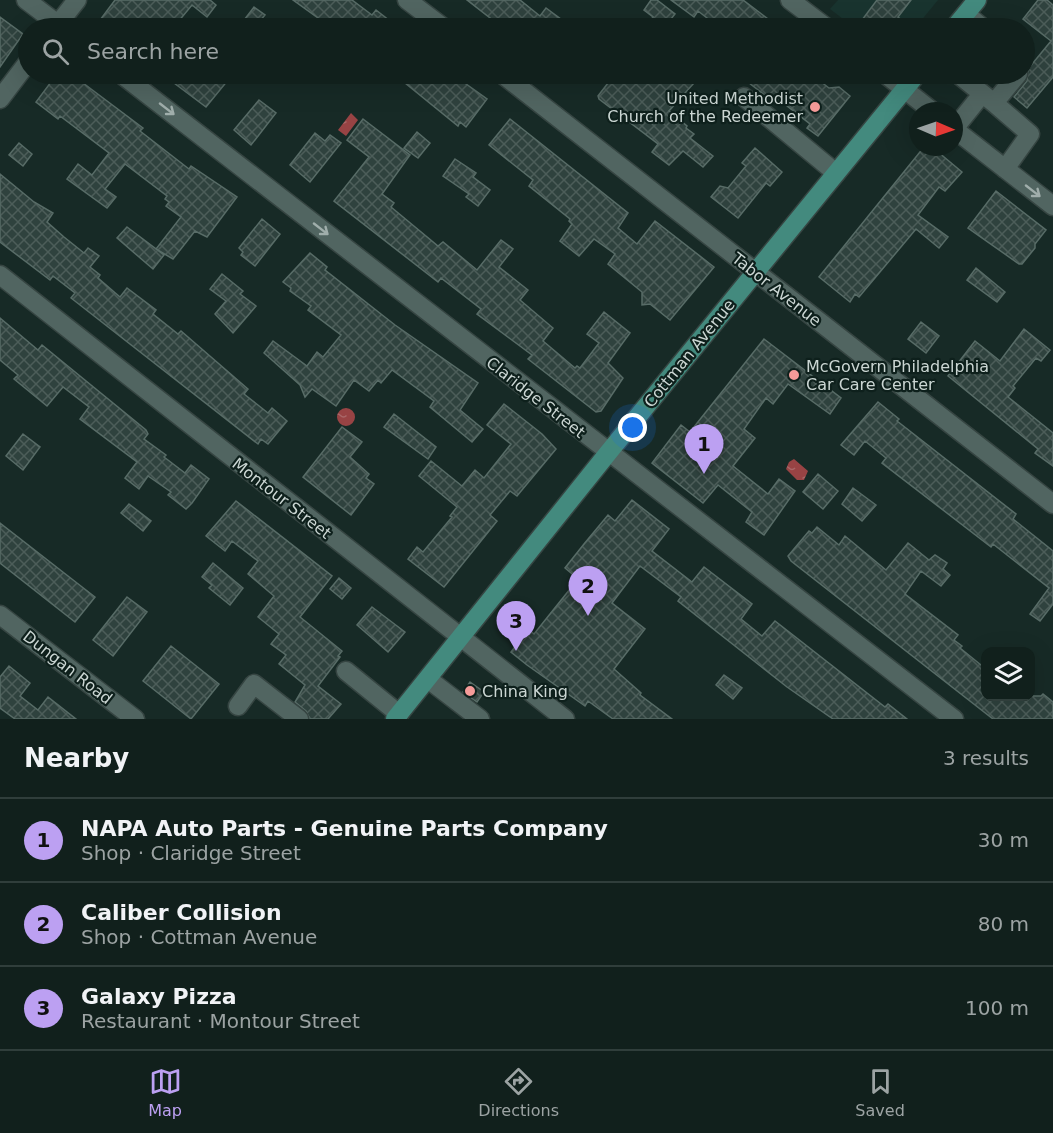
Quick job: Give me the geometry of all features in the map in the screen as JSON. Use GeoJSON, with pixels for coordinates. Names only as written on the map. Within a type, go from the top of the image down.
{"type":"FeatureCollection","features":[{"type":"Feature","properties":{"kind":"main road","name":"Cottman Avenue"},"geometry":{"type":"LineString","coordinates":[[397,717],[608,453],[909,84]]}},
{"type":"Feature","properties":{"kind":"street"},"geometry":{"type":"LineString","coordinates":[[26,0],[47,18]]}},
{"type":"Feature","properties":{"kind":"street"},"geometry":{"type":"LineString","coordinates":[[64,18],[77,0]]}},
{"type":"Feature","properties":{"kind":"street"},"geometry":{"type":"LineString","coordinates":[[407,0],[431,18]]}},
{"type":"Feature","properties":{"kind":"street"},"geometry":{"type":"LineString","coordinates":[[790,0],[814,18]]}},
{"type":"Feature","properties":{"kind":"street"},"geometry":{"type":"LineString","coordinates":[[0,99],[18,75]]}},
{"type":"Feature","properties":{"kind":"street","name":"Claridge Street"},"geometry":{"type":"LineString","coordinates":[[133,84],[954,719]]}},
{"type":"Feature","properties":{"kind":"street","name":"Tabor Avenue"},"geometry":{"type":"LineString","coordinates":[[515,84],[1053,504]]}},
{"type":"Feature","properties":{"kind":"street"},"geometry":{"type":"LineString","coordinates":[[898,84],[921,102]]}},
{"type":"Feature","properties":{"kind":"street"},"geometry":{"type":"LineString","coordinates":[[974,84],[988,99],[1030,134],[1005,169]]}},
{"type":"Feature","properties":{"kind":"street"},"geometry":{"type":"LineString","coordinates":[[963,121],[1006,84]]}},
{"type":"Feature","properties":{"kind":"street"},"geometry":{"type":"LineString","coordinates":[[744,97],[836,173]]}},
{"type":"Feature","properties":{"kind":"street"},"geometry":{"type":"LineString","coordinates":[[963,136],[1053,206]]}},
{"type":"Feature","properties":{"kind":"street","name":"Montour Street"},"geometry":{"type":"LineString","coordinates":[[0,275],[460,639],[544,713],[565,719]]}},
{"type":"Feature","properties":{"kind":"street","name":"Dungan Road"},"geometry":{"type":"LineString","coordinates":[[0,615],[135,719]]}},
{"type":"Feature","properties":{"kind":"street"},"geometry":{"type":"LineString","coordinates":[[346,671],[397,717]]}},
{"type":"Feature","properties":{"kind":"street"},"geometry":{"type":"LineString","coordinates":[[428,679],[480,719]]}},
{"type":"Feature","properties":{"kind":"street"},"geometry":{"type":"LineString","coordinates":[[237,706],[254,684],[298,719]]}},
{"type":"Feature","properties":{"kind":"shaded area"},"geometry":{"type":"Polygon","coordinates":[[[838,0],[938,0],[923,18],[842,18],[830,9],[838,0]]]}},
{"type":"Feature","properties":{"kind":"water"},"geometry":{"type":"Polygon","coordinates":[[[351,113],[358,120],[346,136],[338,130],[351,113]]]}},
{"type":"Feature","properties":{"kind":"water"},"geometry":{"type":"Polygon","coordinates":[[[346,408],[352,411],[355,417],[352,423],[346,426],[340,423],[337,417],[340,411],[346,408]]]}},
{"type":"Feature","properties":{"kind":"water"},"geometry":{"type":"Polygon","coordinates":[[[794,459],[808,471],[804,480],[797,480],[786,469],[789,462],[794,459]]]}},
{"type":"Feature","properties":{"kind":"building"},"geometry":{"type":"Polygon","coordinates":[[[115,0],[210,0],[216,5],[207,17],[192,5],[181,18],[102,18],[115,0]]]}},
{"type":"Feature","properties":{"kind":"building"},"geometry":{"type":"Polygon","coordinates":[[[293,0],[352,0],[372,15],[376,10],[386,18],[318,18],[293,0]]]}},
{"type":"Feature","properties":{"kind":"building"},"geometry":{"type":"Polygon","coordinates":[[[467,0],[520,0],[540,16],[546,8],[560,18],[490,18],[467,0]]]}},
{"type":"Feature","properties":{"kind":"building"},"geometry":{"type":"Polygon","coordinates":[[[651,0],[657,0],[675,14],[672,18],[652,18],[644,10],[651,0]]]}},
{"type":"Feature","properties":{"kind":"building"},"geometry":{"type":"Polygon","coordinates":[[[671,0],[743,0],[767,18],[707,18],[698,11],[694,17],[671,0]]]}},
{"type":"Feature","properties":{"kind":"building"},"geometry":{"type":"Polygon","coordinates":[[[877,0],[911,0],[899,18],[864,18],[877,0]]]}},
{"type":"Feature","properties":{"kind":"building"},"geometry":{"type":"Polygon","coordinates":[[[1038,0],[1047,0],[1053,5],[1053,77],[1027,108],[1014,97],[1025,84],[1035,84],[1035,60],[1051,41],[1035,28],[1035,18],[1024,18],[1038,0]]]}},
{"type":"Feature","properties":{"kind":"building"},"geometry":{"type":"Polygon","coordinates":[[[254,7],[265,15],[262,18],[246,18],[254,7]]]}},
{"type":"Feature","properties":{"kind":"building"},"geometry":{"type":"Polygon","coordinates":[[[0,17],[18,30],[18,41],[0,67],[0,17]]]}},
{"type":"Feature","properties":{"kind":"building"},"geometry":{"type":"Polygon","coordinates":[[[50,84],[84,84],[143,128],[140,131],[189,169],[191,166],[237,197],[207,237],[195,231],[173,259],[156,249],[181,217],[166,206],[169,202],[165,199],[167,196],[125,164],[105,189],[116,197],[107,208],[67,179],[78,164],[92,175],[109,153],[60,116],[58,119],[36,102],[50,84]]]}},
{"type":"Feature","properties":{"kind":"building"},"geometry":{"type":"Polygon","coordinates":[[[175,84],[225,84],[206,107],[175,84]]]}},
{"type":"Feature","properties":{"kind":"building"},"geometry":{"type":"Polygon","coordinates":[[[406,84],[466,84],[487,99],[466,127],[460,122],[458,126],[406,84]]]}},
{"type":"Feature","properties":{"kind":"building"},"geometry":{"type":"Polygon","coordinates":[[[607,84],[693,84],[669,111],[694,134],[690,138],[713,156],[703,167],[683,151],[669,165],[652,152],[658,144],[598,96],[607,84]]]}},
{"type":"Feature","properties":{"kind":"building","name":"United Methodist Church of the Redeemer"},"geometry":{"type":"Polygon","coordinates":[[[750,84],[824,84],[829,88],[839,87],[850,96],[818,136],[807,128],[810,124],[778,99],[775,103],[750,84]]]}},
{"type":"Feature","properties":{"kind":"building"},"geometry":{"type":"Polygon","coordinates":[[[259,100],[276,113],[251,145],[234,130],[259,100]]]}},
{"type":"Feature","properties":{"kind":"building"},"geometry":{"type":"Polygon","coordinates":[[[363,119],[410,155],[382,194],[394,203],[391,207],[438,246],[443,242],[477,270],[501,240],[513,249],[499,267],[528,290],[520,300],[553,328],[543,341],[575,368],[577,366],[580,368],[599,343],[587,334],[604,312],[630,333],[608,363],[623,378],[601,411],[596,412],[528,359],[532,355],[477,314],[481,309],[441,278],[438,282],[334,201],[369,157],[347,140],[363,119]]]}},
{"type":"Feature","properties":{"kind":"building"},"geometry":{"type":"Polygon","coordinates":[[[510,119],[628,213],[618,228],[637,244],[655,221],[714,267],[670,320],[650,304],[642,305],[642,292],[608,264],[615,254],[594,239],[579,256],[560,241],[572,224],[570,219],[529,186],[533,180],[489,145],[510,119]]]}},
{"type":"Feature","properties":{"kind":"building"},"geometry":{"type":"Polygon","coordinates":[[[417,132],[430,143],[418,158],[404,148],[417,132]]]}},
{"type":"Feature","properties":{"kind":"building"},"geometry":{"type":"Polygon","coordinates":[[[315,133],[325,141],[330,135],[341,143],[310,182],[290,165],[315,133]]]}},
{"type":"Feature","properties":{"kind":"building"},"geometry":{"type":"Polygon","coordinates":[[[19,143],[32,154],[23,166],[9,155],[19,143]]]}},
{"type":"Feature","properties":{"kind":"building"},"geometry":{"type":"Polygon","coordinates":[[[755,148],[782,172],[770,186],[766,183],[738,218],[711,197],[720,186],[728,188],[746,166],[742,163],[755,148]]]}},
{"type":"Feature","properties":{"kind":"building"},"geometry":{"type":"Polygon","coordinates":[[[917,156],[943,156],[962,172],[945,191],[939,187],[918,215],[948,237],[939,248],[916,229],[859,297],[855,294],[850,302],[819,277],[917,156]]]}},
{"type":"Feature","properties":{"kind":"building"},"geometry":{"type":"Polygon","coordinates":[[[455,159],[476,173],[473,177],[490,190],[478,206],[466,197],[469,194],[443,176],[455,159]]]}},
{"type":"Feature","properties":{"kind":"building"},"geometry":{"type":"Polygon","coordinates":[[[0,174],[34,202],[53,213],[47,222],[64,237],[84,253],[88,248],[99,256],[90,267],[100,275],[98,278],[120,297],[127,288],[156,310],[153,314],[178,334],[181,331],[248,389],[244,394],[268,413],[272,408],[287,421],[268,444],[261,439],[258,444],[71,298],[75,293],[53,276],[50,280],[0,242],[0,174]]]}},
{"type":"Feature","properties":{"kind":"building"},"geometry":{"type":"Polygon","coordinates":[[[996,191],[1046,230],[1022,264],[968,228],[996,191]]]}},
{"type":"Feature","properties":{"kind":"building"},"geometry":{"type":"Polygon","coordinates":[[[262,219],[280,234],[255,266],[241,255],[243,252],[239,248],[262,219]]]}},
{"type":"Feature","properties":{"kind":"building"},"geometry":{"type":"Polygon","coordinates":[[[127,227],[164,255],[153,269],[117,238],[127,227]]]}},
{"type":"Feature","properties":{"kind":"building"},"geometry":{"type":"Polygon","coordinates":[[[310,253],[327,267],[325,270],[395,325],[478,383],[460,410],[483,429],[472,442],[430,407],[434,401],[392,370],[381,383],[378,380],[369,391],[354,380],[336,406],[312,389],[305,397],[300,385],[264,353],[273,341],[307,366],[317,352],[323,357],[341,335],[308,310],[311,306],[290,291],[291,288],[283,282],[310,253]]]}},
{"type":"Feature","properties":{"kind":"building"},"geometry":{"type":"Polygon","coordinates":[[[976,268],[1005,292],[997,302],[967,280],[976,268]]]}},
{"type":"Feature","properties":{"kind":"building"},"geometry":{"type":"Polygon","coordinates":[[[222,274],[243,291],[240,294],[256,306],[233,333],[215,314],[226,301],[210,289],[222,274]]]}},
{"type":"Feature","properties":{"kind":"building"},"geometry":{"type":"Polygon","coordinates":[[[0,318],[38,350],[42,345],[146,430],[148,434],[144,439],[166,455],[164,457],[185,473],[191,465],[209,479],[192,503],[186,509],[168,495],[171,492],[148,476],[139,489],[125,478],[137,462],[80,419],[89,407],[63,387],[47,406],[14,379],[18,375],[0,360],[0,318]]]}},
{"type":"Feature","properties":{"kind":"building"},"geometry":{"type":"Polygon","coordinates":[[[921,322],[939,336],[926,353],[908,339],[921,322]]]}},
{"type":"Feature","properties":{"kind":"building"},"geometry":{"type":"Polygon","coordinates":[[[1024,329],[1050,350],[1041,361],[1036,358],[1013,386],[1015,388],[1008,397],[1053,433],[1053,466],[1035,453],[1038,449],[948,376],[975,341],[1000,361],[1024,329]]]}},
{"type":"Feature","properties":{"kind":"building"},"geometry":{"type":"Polygon","coordinates":[[[764,339],[841,398],[830,414],[788,384],[773,404],[766,398],[744,429],[755,438],[733,466],[768,494],[779,479],[795,491],[764,535],[746,522],[752,512],[718,485],[703,503],[652,463],[681,425],[690,432],[764,339]]]}},
{"type":"Feature","properties":{"kind":"building"},"geometry":{"type":"Polygon","coordinates":[[[878,402],[899,419],[897,421],[1016,514],[1013,519],[1053,551],[1053,604],[1040,621],[1030,614],[1049,588],[993,544],[991,547],[882,463],[886,458],[865,441],[854,455],[841,445],[878,402]]]}},
{"type":"Feature","properties":{"kind":"building"},"geometry":{"type":"Polygon","coordinates":[[[504,404],[542,434],[556,449],[517,496],[510,491],[490,515],[497,521],[444,587],[408,559],[417,547],[423,552],[452,517],[450,516],[457,507],[419,476],[431,461],[462,486],[475,470],[484,478],[511,444],[487,425],[504,404]]]}},
{"type":"Feature","properties":{"kind":"building"},"geometry":{"type":"Polygon","coordinates":[[[394,414],[436,447],[428,459],[384,427],[394,414]]]}},
{"type":"Feature","properties":{"kind":"building"},"geometry":{"type":"Polygon","coordinates":[[[342,427],[362,442],[350,457],[369,474],[366,478],[374,484],[351,515],[303,477],[342,427]]]}},
{"type":"Feature","properties":{"kind":"building"},"geometry":{"type":"Polygon","coordinates":[[[23,434],[40,447],[23,470],[6,456],[23,434]]]}},
{"type":"Feature","properties":{"kind":"building"},"geometry":{"type":"Polygon","coordinates":[[[818,474],[838,491],[823,509],[803,492],[818,474]]]}},
{"type":"Feature","properties":{"kind":"building"},"geometry":{"type":"Polygon","coordinates":[[[853,488],[876,505],[862,521],[842,504],[853,488]]]}},
{"type":"Feature","properties":{"kind":"building"},"geometry":{"type":"Polygon","coordinates":[[[632,500],[669,529],[652,551],[692,582],[704,567],[752,604],[741,619],[762,636],[775,621],[885,707],[888,704],[907,719],[833,719],[787,687],[678,601],[681,597],[640,566],[612,603],[645,629],[614,669],[641,693],[640,695],[672,719],[613,719],[588,701],[585,706],[527,665],[511,652],[528,629],[534,634],[578,579],[565,568],[584,544],[608,515],[615,521],[632,500]]]}},
{"type":"Feature","properties":{"kind":"building"},"geometry":{"type":"Polygon","coordinates":[[[236,501],[332,576],[300,617],[342,651],[318,686],[341,704],[328,719],[310,719],[306,711],[295,702],[305,685],[279,664],[286,655],[271,644],[279,634],[258,617],[274,596],[248,574],[258,561],[232,541],[225,551],[206,536],[236,501]]]}},
{"type":"Feature","properties":{"kind":"building"},"geometry":{"type":"Polygon","coordinates":[[[129,504],[151,521],[143,531],[121,513],[129,504]]]}},
{"type":"Feature","properties":{"kind":"building"},"geometry":{"type":"Polygon","coordinates":[[[0,523],[95,597],[75,622],[0,563],[0,523]]]}},
{"type":"Feature","properties":{"kind":"building"},"geometry":{"type":"Polygon","coordinates":[[[817,527],[839,545],[845,536],[886,570],[908,543],[929,560],[935,555],[947,563],[943,569],[950,575],[941,586],[921,571],[905,594],[958,635],[954,640],[962,646],[960,648],[981,665],[981,701],[1035,701],[1035,696],[1043,694],[1053,702],[1053,719],[993,719],[791,561],[788,556],[809,531],[812,533],[817,527]]]}},
{"type":"Feature","properties":{"kind":"building"},"geometry":{"type":"Polygon","coordinates":[[[213,563],[243,588],[230,605],[209,588],[212,585],[202,577],[213,563]]]}},
{"type":"Feature","properties":{"kind":"building"},"geometry":{"type":"Polygon","coordinates":[[[339,578],[351,588],[342,599],[330,589],[339,578]]]}},
{"type":"Feature","properties":{"kind":"building"},"geometry":{"type":"Polygon","coordinates":[[[127,597],[147,612],[113,656],[93,640],[127,597]]]}},
{"type":"Feature","properties":{"kind":"building"},"geometry":{"type":"Polygon","coordinates":[[[372,607],[405,632],[388,652],[357,625],[372,607]]]}},
{"type":"Feature","properties":{"kind":"building"},"geometry":{"type":"Polygon","coordinates":[[[171,646],[219,684],[191,719],[143,681],[171,646]]]}},
{"type":"Feature","properties":{"kind":"building"},"geometry":{"type":"Polygon","coordinates":[[[9,666],[30,683],[20,696],[38,710],[48,697],[76,719],[15,719],[0,708],[0,677],[9,666]]]}},
{"type":"Feature","properties":{"kind":"building"},"geometry":{"type":"Polygon","coordinates":[[[724,675],[742,688],[733,699],[716,685],[724,675]]]}},
{"type":"Feature","properties":{"kind":"building"},"geometry":{"type":"Polygon","coordinates":[[[470,682],[484,692],[477,702],[463,692],[470,682]]]}},
{"type":"Feature","properties":{"kind":"place","name":"United Methodist Church of the Redeemer"},"geometry":{"type":"Point","coordinates":[815,107]}},
{"type":"Feature","properties":{"kind":"place","name":"McGovern Philadelphia Car Care Center"},"geometry":{"type":"Point","coordinates":[794,375]}},
{"type":"Feature","properties":{"kind":"place","name":"NAPA Auto Parts - Genuine Parts Company"},"geometry":{"type":"Point","coordinates":[704,474]}},
{"type":"Feature","properties":{"kind":"place","name":"Caliber Collision"},"geometry":{"type":"Point","coordinates":[588,616]}},
{"type":"Feature","properties":{"kind":"place","name":"Galaxy Pizza"},"geometry":{"type":"Point","coordinates":[516,651]}},
{"type":"Feature","properties":{"kind":"place","name":"China King"},"geometry":{"type":"Point","coordinates":[470,691]}}]}
